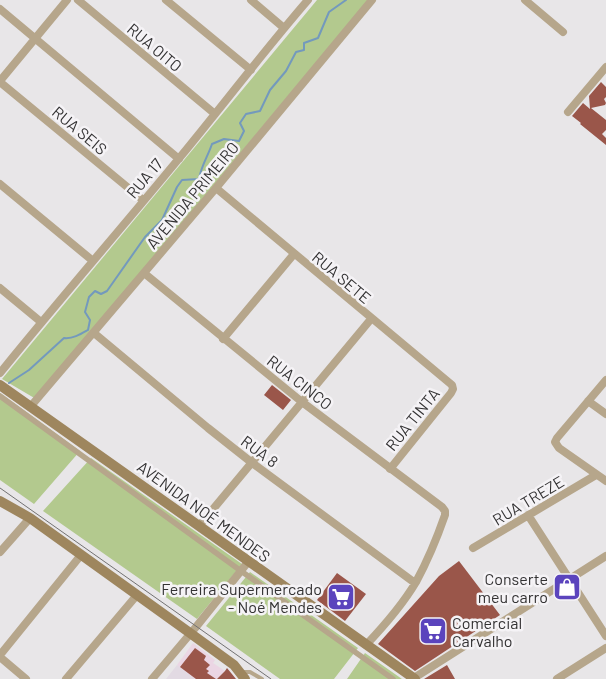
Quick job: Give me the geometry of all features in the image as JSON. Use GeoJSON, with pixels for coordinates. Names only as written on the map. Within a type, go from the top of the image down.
{"type":"FeatureCollection","features":[{"type":"Feature","properties":{"kind":"main road","name":"AVENIDA NOÉ MENDES"},"geometry":{"type":"LineString","coordinates":[[0,385],[414,679]]}},
{"type":"Feature","properties":{"kind":"main road"},"geometry":{"type":"LineString","coordinates":[[0,501],[30,518],[82,555],[234,665],[243,676]]}},
{"type":"Feature","properties":{"kind":"street"},"geometry":{"type":"LineString","coordinates":[[0,81],[66,0]]}},
{"type":"Feature","properties":{"kind":"street","name":"RUA OITO"},"geometry":{"type":"LineString","coordinates":[[78,0],[215,114]]}},
{"type":"Feature","properties":{"kind":"street"},"geometry":{"type":"LineString","coordinates":[[166,0],[251,70]]}},
{"type":"Feature","properties":{"kind":"street"},"geometry":{"type":"LineString","coordinates":[[251,0],[284,28]]}},
{"type":"Feature","properties":{"kind":"street","name":"RUA 17"},"geometry":{"type":"LineString","coordinates":[[0,373],[179,159],[308,0]]}},
{"type":"Feature","properties":{"kind":"street","name":"AVENIDA PRIMEIRO"},"geometry":{"type":"LineString","coordinates":[[31,406],[372,0]]}},
{"type":"Feature","properties":{"kind":"street"},"geometry":{"type":"LineString","coordinates":[[524,0],[563,32]]}},
{"type":"Feature","properties":{"kind":"street"},"geometry":{"type":"LineString","coordinates":[[0,9],[179,159]]}},
{"type":"Feature","properties":{"kind":"street"},"geometry":{"type":"LineString","coordinates":[[568,112],[605,69]]}},
{"type":"Feature","properties":{"kind":"street","name":"RUA SEIS"},"geometry":{"type":"LineString","coordinates":[[0,81],[143,200]]}},
{"type":"Feature","properties":{"kind":"street"},"geometry":{"type":"LineString","coordinates":[[0,184],[93,260]]}},
{"type":"Feature","properties":{"kind":"street","name":"RUA SETE"},"geometry":{"type":"LineString","coordinates":[[216,188],[452,385]]}},
{"type":"Feature","properties":{"kind":"street"},"geometry":{"type":"LineString","coordinates":[[224,339],[294,254]]}},
{"type":"Feature","properties":{"kind":"street","name":"RUA CINCO"},"geometry":{"type":"LineString","coordinates":[[144,273],[302,402],[442,507],[445,515],[434,546],[415,583]]}},
{"type":"Feature","properties":{"kind":"street"},"geometry":{"type":"LineString","coordinates":[[0,288],[41,322]]}},
{"type":"Feature","properties":{"kind":"street"},"geometry":{"type":"LineString","coordinates":[[199,526],[371,319]]}},
{"type":"Feature","properties":{"kind":"street","name":"RUA 8"},"geometry":{"type":"LineString","coordinates":[[94,333],[252,462],[415,583]]}},
{"type":"Feature","properties":{"kind":"street"},"geometry":{"type":"LineString","coordinates":[[606,380],[556,440],[555,444],[606,482]]}},
{"type":"Feature","properties":{"kind":"street","name":"RUA TINTA"},"geometry":{"type":"LineString","coordinates":[[390,469],[452,391],[452,385]]}},
{"type":"Feature","properties":{"kind":"street"},"geometry":{"type":"LineString","coordinates":[[0,396],[393,679]]}},
{"type":"Feature","properties":{"kind":"street"},"geometry":{"type":"LineString","coordinates":[[588,401],[606,414]]}},
{"type":"Feature","properties":{"kind":"street","name":"RUA TREZE"},"geometry":{"type":"LineString","coordinates":[[473,548],[596,474]]}},
{"type":"Feature","properties":{"kind":"street"},"geometry":{"type":"LineString","coordinates":[[528,516],[606,636]]}},
{"type":"Feature","properties":{"kind":"street"},"geometry":{"type":"LineString","coordinates":[[0,552],[30,518]]}},
{"type":"Feature","properties":{"kind":"street"},"geometry":{"type":"LineString","coordinates":[[26,679],[0,656],[82,555]]}},
{"type":"Feature","properties":{"kind":"street"},"geometry":{"type":"LineString","coordinates":[[414,679],[606,556]]}},
{"type":"Feature","properties":{"kind":"street"},"geometry":{"type":"LineString","coordinates":[[152,679],[248,562]]}},
{"type":"Feature","properties":{"kind":"street"},"geometry":{"type":"LineString","coordinates":[[366,645],[391,617],[415,583]]}},
{"type":"Feature","properties":{"kind":"street"},"geometry":{"type":"LineString","coordinates":[[66,679],[137,595]]}},
{"type":"Feature","properties":{"kind":"street"},"geometry":{"type":"LineString","coordinates":[[557,679],[606,648]]}},
{"type":"Feature","properties":{"kind":"lane"},"geometry":{"type":"LineString","coordinates":[[243,676],[250,672],[262,679]]}},
{"type":"Feature","properties":{"kind":"shaded area"},"geometry":{"type":"Polygon","coordinates":[[[193,643],[215,660],[213,663],[225,671],[217,679],[195,679],[177,665],[193,643]]]}},
{"type":"Feature","properties":{"kind":"shaded area"},"geometry":{"type":"Polygon","coordinates":[[[177,665],[195,679],[166,679],[177,665]]]}},
{"type":"Feature","properties":{"kind":"green space"},"geometry":{"type":"Polygon","coordinates":[[[317,0],[368,0],[36,399],[2,379],[317,0]]]}},
{"type":"Feature","properties":{"kind":"green space"},"geometry":{"type":"Polygon","coordinates":[[[0,393],[80,451],[34,504],[0,480],[0,393]]]}},
{"type":"Feature","properties":{"kind":"green space"},"geometry":{"type":"Polygon","coordinates":[[[91,458],[242,564],[197,619],[43,511],[91,458]]]}},
{"type":"Feature","properties":{"kind":"green space"},"geometry":{"type":"Polygon","coordinates":[[[250,572],[358,648],[334,679],[280,679],[206,626],[250,572]]]}},
{"type":"Feature","properties":{"kind":"green space"},"geometry":{"type":"Polygon","coordinates":[[[365,653],[402,679],[347,679],[365,653]]]}},
{"type":"Feature","properties":{"kind":"building"},"geometry":{"type":"Polygon","coordinates":[[[601,82],[606,87],[606,97],[604,99],[606,103],[605,105],[591,108],[606,120],[606,130],[602,134],[606,138],[606,145],[572,116],[583,103],[590,109],[589,96],[601,82]]]}},
{"type":"Feature","properties":{"kind":"building"},"geometry":{"type":"Polygon","coordinates":[[[272,385],[291,400],[283,410],[264,395],[272,385]]]}},
{"type":"Feature","properties":{"kind":"building","name":"Comercial Carvalho"},"geometry":{"type":"Polygon","coordinates":[[[459,561],[500,615],[415,671],[378,644],[439,576],[459,561]]]}},
{"type":"Feature","properties":{"kind":"building","name":"Ferreira Supermercado - Noé Mendes"},"geometry":{"type":"Polygon","coordinates":[[[337,573],[366,594],[345,621],[317,600],[337,573]]]}},
{"type":"Feature","properties":{"kind":"building"},"geometry":{"type":"Polygon","coordinates":[[[195,648],[206,656],[204,660],[210,665],[206,669],[209,671],[207,673],[216,679],[196,679],[180,667],[195,648]]]}},
{"type":"Feature","properties":{"kind":"building"},"geometry":{"type":"Polygon","coordinates":[[[447,665],[455,679],[424,679],[447,665]]]}},
{"type":"Feature","properties":{"kind":"building"},"geometry":{"type":"Polygon","coordinates":[[[227,668],[236,679],[217,679],[225,671],[227,668]]]}},
{"type":"Feature","properties":{"kind":"waterway"},"geometry":{"type":"LineString","coordinates":[[9,383],[29,370],[64,338],[74,337],[88,330],[90,320],[85,312],[89,297],[95,291],[101,294],[107,291],[145,237],[162,220],[182,180],[199,179],[212,144],[224,139],[239,141],[244,131],[240,123],[246,114],[260,111],[270,90],[286,71],[296,52],[304,50],[304,43],[318,38],[329,12],[346,0]]}},
{"type":"Feature","properties":{"kind":"tram line"},"geometry":{"type":"LineString","coordinates":[[0,488],[271,679]]}},
{"type":"Feature","properties":{"kind":"place","name":"Conserte meu carro"},"geometry":{"type":"Point","coordinates":[567,587]}},
{"type":"Feature","properties":{"kind":"place","name":"Ferreira Supermercado - Noé Mendes"},"geometry":{"type":"Point","coordinates":[341,597]}},
{"type":"Feature","properties":{"kind":"place","name":"Comercial Carvalho"},"geometry":{"type":"Point","coordinates":[433,631]}}]}
